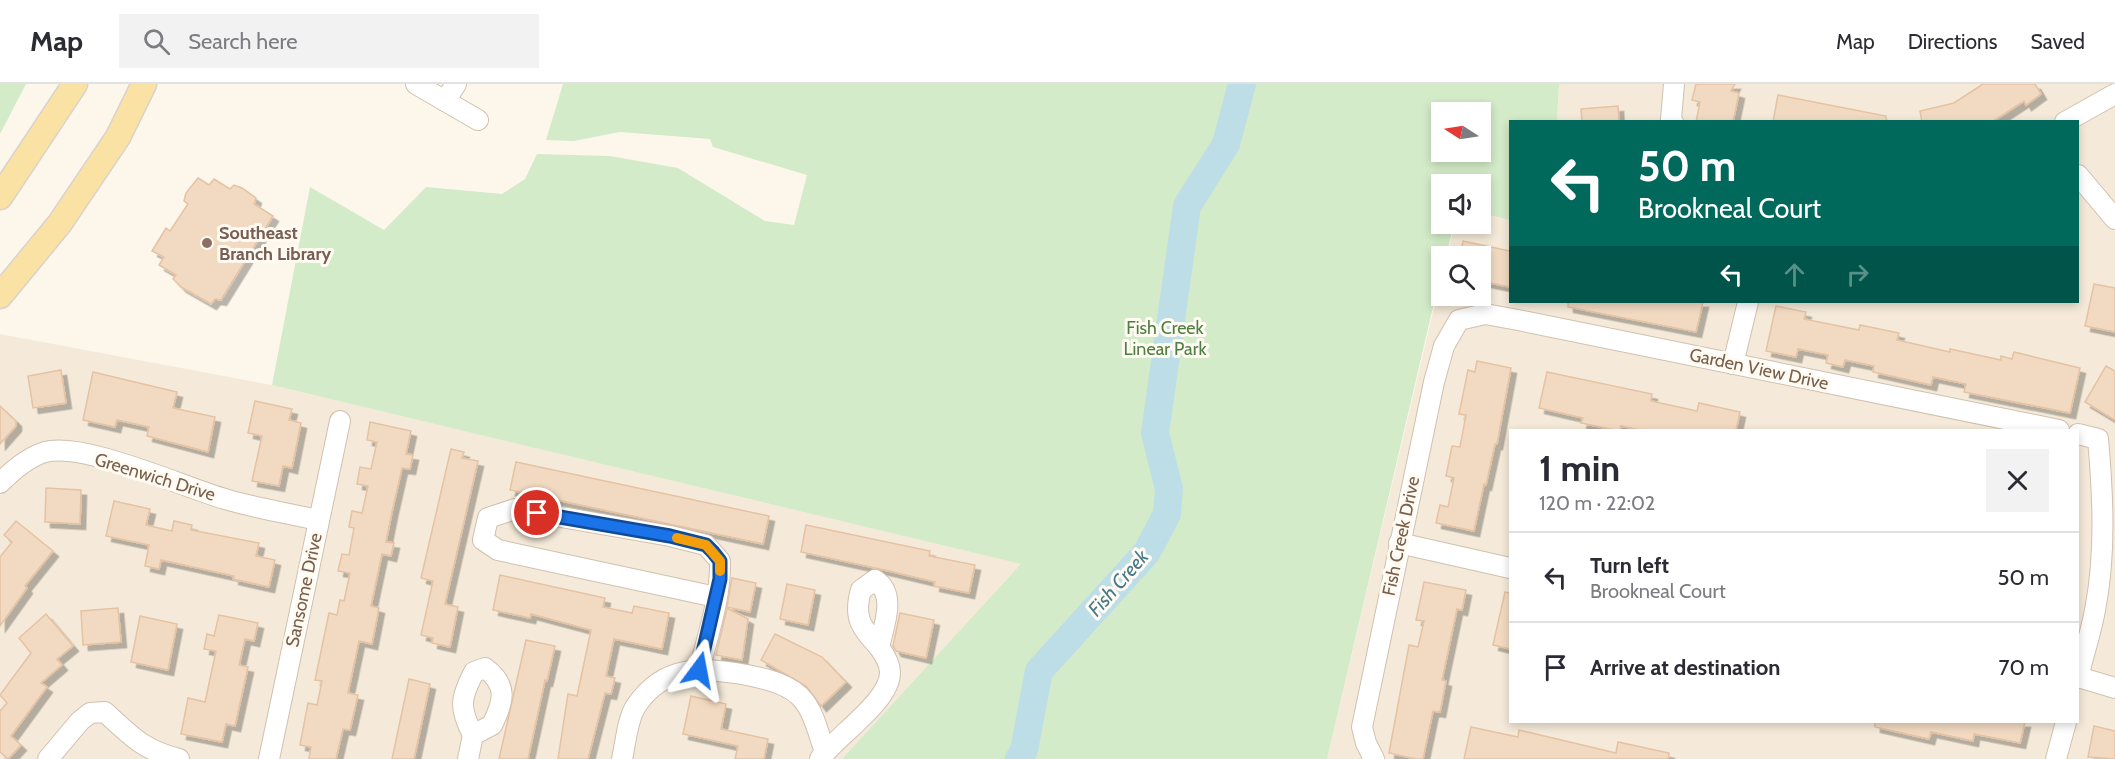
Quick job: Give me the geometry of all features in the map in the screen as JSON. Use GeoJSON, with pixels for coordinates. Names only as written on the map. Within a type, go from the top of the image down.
{"type":"FeatureCollection","features":[{"type":"Feature","properties":{"kind":"main road"},"geometry":{"type":"LineString","coordinates":[[0,197],[75,84]]}},
{"type":"Feature","properties":{"kind":"main road"},"geometry":{"type":"LineString","coordinates":[[0,296],[60,223],[111,146],[144,84]]}},
{"type":"Feature","properties":{"kind":"street"},"geometry":{"type":"LineString","coordinates":[[416,84],[478,120]]}},
{"type":"Feature","properties":{"kind":"street"},"geometry":{"type":"LineString","coordinates":[[445,101],[456,84]]}},
{"type":"Feature","properties":{"kind":"street"},"geometry":{"type":"LineString","coordinates":[[1672,120],[1674,84]]}},
{"type":"Feature","properties":{"kind":"street"},"geometry":{"type":"LineString","coordinates":[[2069,120],[2115,94]]}},
{"type":"Feature","properties":{"kind":"street"},"geometry":{"type":"LineString","coordinates":[[2079,176],[2115,219]]}},
{"type":"Feature","properties":{"kind":"street"},"geometry":{"type":"LineString","coordinates":[[1733,364],[1748,303]]}},
{"type":"Feature","properties":{"kind":"street","name":"Garden View Drive"},"geometry":{"type":"LineString","coordinates":[[1459,321],[1485,314],[2054,429]]}},
{"type":"Feature","properties":{"kind":"street","name":"Fish Creek Drive"},"geometry":{"type":"LineString","coordinates":[[1372,757],[1362,727],[1434,382],[1444,346],[1459,321]]}},
{"type":"Feature","properties":{"kind":"street","name":"Sansome Drive"},"geometry":{"type":"LineString","coordinates":[[269,759],[340,421]]}},
{"type":"Feature","properties":{"kind":"street"},"geometry":{"type":"LineString","coordinates":[[2079,434],[2098,438],[2102,520],[2101,570],[2095,611],[2079,673]]}},
{"type":"Feature","properties":{"kind":"street","name":"Greenwich Drive"},"geometry":{"type":"LineString","coordinates":[[0,483],[11,472],[45,452],[71,451],[170,478],[224,499],[318,520]]}},
{"type":"Feature","properties":{"kind":"street"},"geometry":{"type":"LineString","coordinates":[[699,670],[716,597],[720,579],[720,561],[706,545],[670,536],[515,509],[488,518],[483,540],[498,550],[716,597]]}},
{"type":"Feature","properties":{"kind":"street"},"geometry":{"type":"LineString","coordinates":[[1399,543],[1509,568]]}},
{"type":"Feature","properties":{"kind":"street"},"geometry":{"type":"LineString","coordinates":[[622,759],[636,707],[653,687],[677,672],[699,670],[729,672],[768,679],[804,700],[823,756],[880,696],[889,681],[890,671],[879,647]]}},
{"type":"Feature","properties":{"kind":"street"},"geometry":{"type":"LineString","coordinates":[[2079,677],[2115,688]]}},
{"type":"Feature","properties":{"kind":"street"},"geometry":{"type":"LineString","coordinates":[[48,759],[80,721],[90,713],[105,712],[134,740],[162,755],[178,759]]}},
{"type":"Feature","properties":{"kind":"street"},"geometry":{"type":"LineString","coordinates":[[2056,759],[2066,723]]}},
{"type":"Feature","properties":{"kind":"street"},"geometry":{"type":"LineString","coordinates":[[468,759],[473,735]]}},
{"type":"Feature","properties":{"kind":"shaded area"},"geometry":{"type":"Polygon","coordinates":[[[1559,84],[2115,84],[2115,759],[1327,759],[1434,306],[1491,306],[1491,246],[1450,246],[1452,234],[1491,234],[1491,215],[1509,220],[1509,303],[2079,303],[2079,120],[1557,120],[1559,84]]]}},
{"type":"Feature","properties":{"kind":"shaded area"},"geometry":{"type":"Polygon","coordinates":[[[0,334],[272,385],[1022,564],[842,759],[0,759],[0,334]]]}},
{"type":"Feature","properties":{"kind":"green space"},"geometry":{"type":"Polygon","coordinates":[[[0,84],[26,84],[0,134],[0,84]]]}},
{"type":"Feature","properties":{"kind":"green space","name":"Fish Creek Linear Park"},"geometry":{"type":"Polygon","coordinates":[[[563,84],[1559,84],[1557,120],[1509,120],[1509,220],[1491,215],[1491,174],[1431,174],[1431,234],[1452,234],[1448,246],[1431,246],[1431,306],[1433,306],[1327,759],[842,759],[1021,564],[272,385],[310,187],[384,230],[426,187],[502,194],[525,179],[537,154],[610,156],[678,168],[765,221],[794,225],[807,175],[713,147],[710,139],[620,132],[574,141],[546,140],[563,84]]]}},
{"type":"Feature","properties":{"kind":"building"},"geometry":{"type":"Polygon","coordinates":[[[1696,84],[1735,84],[1731,91],[1739,93],[1733,120],[1696,120],[1700,102],[1692,100],[1696,84]]]}},
{"type":"Feature","properties":{"kind":"building"},"geometry":{"type":"Polygon","coordinates":[[[1983,84],[2035,84],[2041,94],[2026,105],[2024,101],[1995,120],[1922,120],[1920,111],[1954,103],[1983,84]]]}},
{"type":"Feature","properties":{"kind":"building"},"geometry":{"type":"Polygon","coordinates":[[[1778,95],[1886,116],[1886,120],[1773,120],[1778,95]]]}},
{"type":"Feature","properties":{"kind":"building"},"geometry":{"type":"Polygon","coordinates":[[[1618,106],[1619,120],[1582,120],[1581,109],[1618,106]]]}},
{"type":"Feature","properties":{"kind":"building","name":"Southeast Branch Library"},"geometry":{"type":"Polygon","coordinates":[[[198,178],[209,185],[214,179],[230,189],[234,185],[242,188],[256,198],[254,204],[273,216],[221,300],[215,299],[211,304],[181,287],[173,279],[176,275],[159,265],[164,257],[152,251],[166,228],[170,231],[188,204],[184,201],[186,193],[198,178]]]}},
{"type":"Feature","properties":{"kind":"building"},"geometry":{"type":"Polygon","coordinates":[[[1463,241],[1486,246],[1462,246],[1463,241]]]}},
{"type":"Feature","properties":{"kind":"building"},"geometry":{"type":"Polygon","coordinates":[[[1491,247],[1509,251],[1509,287],[1491,283],[1491,247]]]}},
{"type":"Feature","properties":{"kind":"building"},"geometry":{"type":"Polygon","coordinates":[[[2094,284],[2115,288],[2115,332],[2085,326],[2094,284]]]}},
{"type":"Feature","properties":{"kind":"building"},"geometry":{"type":"Polygon","coordinates":[[[1568,303],[1703,303],[1696,332],[1568,307],[1568,303]]]}},
{"type":"Feature","properties":{"kind":"building"},"geometry":{"type":"Polygon","coordinates":[[[1776,306],[1806,312],[1804,319],[1859,330],[1860,325],[1899,333],[1897,340],[1950,352],[1950,349],[2001,360],[2001,356],[2012,359],[2014,352],[2080,368],[2070,413],[1964,392],[1966,384],[1933,377],[1931,385],[1873,372],[1874,366],[1845,360],[1843,367],[1826,363],[1828,355],[1798,349],[1796,357],[1766,351],[1776,306]]]}},
{"type":"Feature","properties":{"kind":"building"},"geometry":{"type":"Polygon","coordinates":[[[1477,361],[1511,368],[1497,444],[1495,444],[1486,485],[1484,484],[1474,531],[1436,523],[1440,505],[1448,507],[1454,478],[1446,476],[1452,446],[1460,447],[1466,415],[1459,414],[1468,370],[1475,372],[1477,361]]]}},
{"type":"Feature","properties":{"kind":"building"},"geometry":{"type":"Polygon","coordinates":[[[2106,366],[2115,371],[2115,420],[2085,402],[2106,366]]]}},
{"type":"Feature","properties":{"kind":"building"},"geometry":{"type":"Polygon","coordinates":[[[61,370],[66,403],[33,408],[28,376],[61,370]]]}},
{"type":"Feature","properties":{"kind":"building"},"geometry":{"type":"Polygon","coordinates":[[[93,372],[177,392],[173,408],[215,417],[208,452],[147,436],[149,427],[117,420],[115,427],[83,420],[93,372]]]}},
{"type":"Feature","properties":{"kind":"building"},"geometry":{"type":"Polygon","coordinates":[[[1547,372],[1652,394],[1651,401],[1697,411],[1699,403],[1740,412],[1736,429],[1635,429],[1621,426],[1620,429],[1610,429],[1581,423],[1583,418],[1539,408],[1547,372]]]}},
{"type":"Feature","properties":{"kind":"building"},"geometry":{"type":"Polygon","coordinates":[[[255,401],[292,409],[289,420],[301,423],[292,468],[283,466],[279,486],[252,481],[262,436],[248,433],[255,401]]]}},
{"type":"Feature","properties":{"kind":"building"},"geometry":{"type":"Polygon","coordinates":[[[0,406],[16,421],[16,426],[0,444],[0,406]]]}},
{"type":"Feature","properties":{"kind":"building"},"geometry":{"type":"Polygon","coordinates":[[[370,422],[411,431],[406,454],[413,455],[410,469],[402,468],[392,512],[386,542],[394,543],[391,556],[382,554],[371,606],[379,608],[372,644],[359,641],[348,693],[358,695],[350,730],[343,729],[336,759],[309,759],[311,747],[300,745],[308,703],[317,705],[322,681],[315,680],[329,613],[337,615],[340,600],[344,601],[350,573],[338,571],[342,554],[349,555],[354,528],[349,527],[352,511],[362,513],[368,486],[357,484],[360,467],[371,469],[377,442],[367,440],[370,422]]]}},
{"type":"Feature","properties":{"kind":"building"},"geometry":{"type":"Polygon","coordinates":[[[451,449],[464,452],[462,458],[478,461],[445,604],[458,607],[450,647],[432,643],[433,638],[421,635],[433,581],[421,578],[451,449]]]}},
{"type":"Feature","properties":{"kind":"building"},"geometry":{"type":"Polygon","coordinates":[[[516,462],[769,516],[763,544],[510,490],[516,462]]]}},
{"type":"Feature","properties":{"kind":"building"},"geometry":{"type":"Polygon","coordinates":[[[46,488],[81,490],[80,524],[45,522],[46,488]]]}},
{"type":"Feature","properties":{"kind":"building"},"geometry":{"type":"Polygon","coordinates":[[[114,501],[150,509],[146,525],[172,531],[174,521],[192,525],[191,530],[259,543],[256,556],[275,560],[269,587],[233,579],[234,576],[161,560],[159,569],[145,566],[149,545],[106,536],[114,501]]]}},
{"type":"Feature","properties":{"kind":"building"},"geometry":{"type":"Polygon","coordinates":[[[16,521],[53,551],[25,586],[27,588],[0,626],[0,557],[12,542],[4,535],[16,521]]]}},
{"type":"Feature","properties":{"kind":"building"},"geometry":{"type":"Polygon","coordinates":[[[806,525],[930,551],[929,556],[975,565],[969,593],[934,586],[935,582],[801,552],[806,525]]]}},
{"type":"Feature","properties":{"kind":"building"},"geometry":{"type":"Polygon","coordinates":[[[500,575],[605,598],[603,607],[632,613],[634,606],[669,613],[662,649],[614,639],[606,676],[615,678],[611,694],[605,693],[588,759],[558,759],[568,694],[577,696],[591,630],[531,614],[530,618],[493,610],[500,575]]]}},
{"type":"Feature","properties":{"kind":"building"},"geometry":{"type":"Polygon","coordinates":[[[732,578],[756,583],[750,612],[727,607],[732,578]]]}},
{"type":"Feature","properties":{"kind":"building"},"geometry":{"type":"Polygon","coordinates":[[[1424,582],[1466,590],[1462,610],[1457,609],[1442,680],[1446,681],[1440,712],[1433,711],[1423,759],[1416,759],[1389,753],[1409,645],[1418,647],[1424,621],[1416,620],[1424,582]]]}},
{"type":"Feature","properties":{"kind":"building"},"geometry":{"type":"Polygon","coordinates":[[[787,584],[815,590],[808,625],[780,619],[787,584]]]}},
{"type":"Feature","properties":{"kind":"building"},"geometry":{"type":"Polygon","coordinates":[[[1505,592],[1509,593],[1509,649],[1493,645],[1505,592]]]}},
{"type":"Feature","properties":{"kind":"building"},"geometry":{"type":"Polygon","coordinates":[[[118,608],[121,642],[83,645],[81,611],[118,608]]]}},
{"type":"Feature","properties":{"kind":"building"},"geometry":{"type":"Polygon","coordinates":[[[727,608],[748,619],[742,660],[716,655],[727,608]]]}},
{"type":"Feature","properties":{"kind":"building"},"geometry":{"type":"Polygon","coordinates":[[[900,613],[934,620],[926,658],[896,651],[893,646],[900,613]]]}},
{"type":"Feature","properties":{"kind":"building"},"geometry":{"type":"Polygon","coordinates":[[[46,614],[73,646],[57,659],[62,665],[41,683],[47,687],[11,736],[21,745],[8,759],[0,752],[0,711],[7,703],[0,695],[31,653],[19,638],[46,614]]]}},
{"type":"Feature","properties":{"kind":"building"},"geometry":{"type":"Polygon","coordinates":[[[219,615],[258,623],[254,641],[245,639],[239,665],[248,667],[235,726],[226,724],[222,742],[181,734],[188,698],[205,702],[216,651],[204,649],[207,634],[214,636],[219,615]]]}},
{"type":"Feature","properties":{"kind":"building"},"geometry":{"type":"Polygon","coordinates":[[[140,616],[177,624],[168,670],[131,662],[140,616]]]}},
{"type":"Feature","properties":{"kind":"building"},"geometry":{"type":"Polygon","coordinates":[[[775,634],[822,657],[846,682],[821,706],[806,686],[761,660],[775,634]]]}},
{"type":"Feature","properties":{"kind":"building"},"geometry":{"type":"Polygon","coordinates":[[[526,640],[555,646],[547,681],[545,680],[528,759],[499,759],[526,640]]]}},
{"type":"Feature","properties":{"kind":"building"},"geometry":{"type":"Polygon","coordinates":[[[409,679],[430,684],[414,759],[392,759],[409,679]]]}},
{"type":"Feature","properties":{"kind":"building"},"geometry":{"type":"Polygon","coordinates":[[[691,696],[726,704],[721,729],[768,739],[764,759],[735,759],[738,746],[683,734],[691,696]]]}},
{"type":"Feature","properties":{"kind":"building"},"geometry":{"type":"Polygon","coordinates":[[[1875,723],[2025,723],[2020,743],[1974,734],[1973,741],[1931,732],[1929,739],[1875,727],[1875,723]]]}},
{"type":"Feature","properties":{"kind":"building"},"geometry":{"type":"Polygon","coordinates":[[[2094,726],[2115,731],[2115,759],[2088,757],[2094,726]]]}},
{"type":"Feature","properties":{"kind":"building"},"geometry":{"type":"Polygon","coordinates":[[[1471,727],[1518,737],[1519,730],[1616,753],[1618,742],[1669,753],[1668,759],[1464,759],[1471,727]]]}},
{"type":"Feature","properties":{"kind":"waterway","name":"Fish Creek"},"geometry":{"type":"LineString","coordinates":[[1019,759],[1024,750],[1039,671],[1147,552],[1167,514],[1169,489],[1155,433],[1187,206],[1226,144],[1242,84]]}},
{"type":"Feature","properties":{"kind":"slow traffic"},"geometry":{"type":"LineString","coordinates":[[677,538],[706,545],[720,561],[720,571]]}},
{"type":"Feature","properties":{"kind":"place","name":"Southeast Branch Library"},"geometry":{"type":"Point","coordinates":[207,243]}},
{"type":"Feature","properties":{"kind":"route"},"geometry":{"type":"LineString","coordinates":[[537,513],[670,536],[706,545],[720,561],[720,579],[699,670]]}}]}
